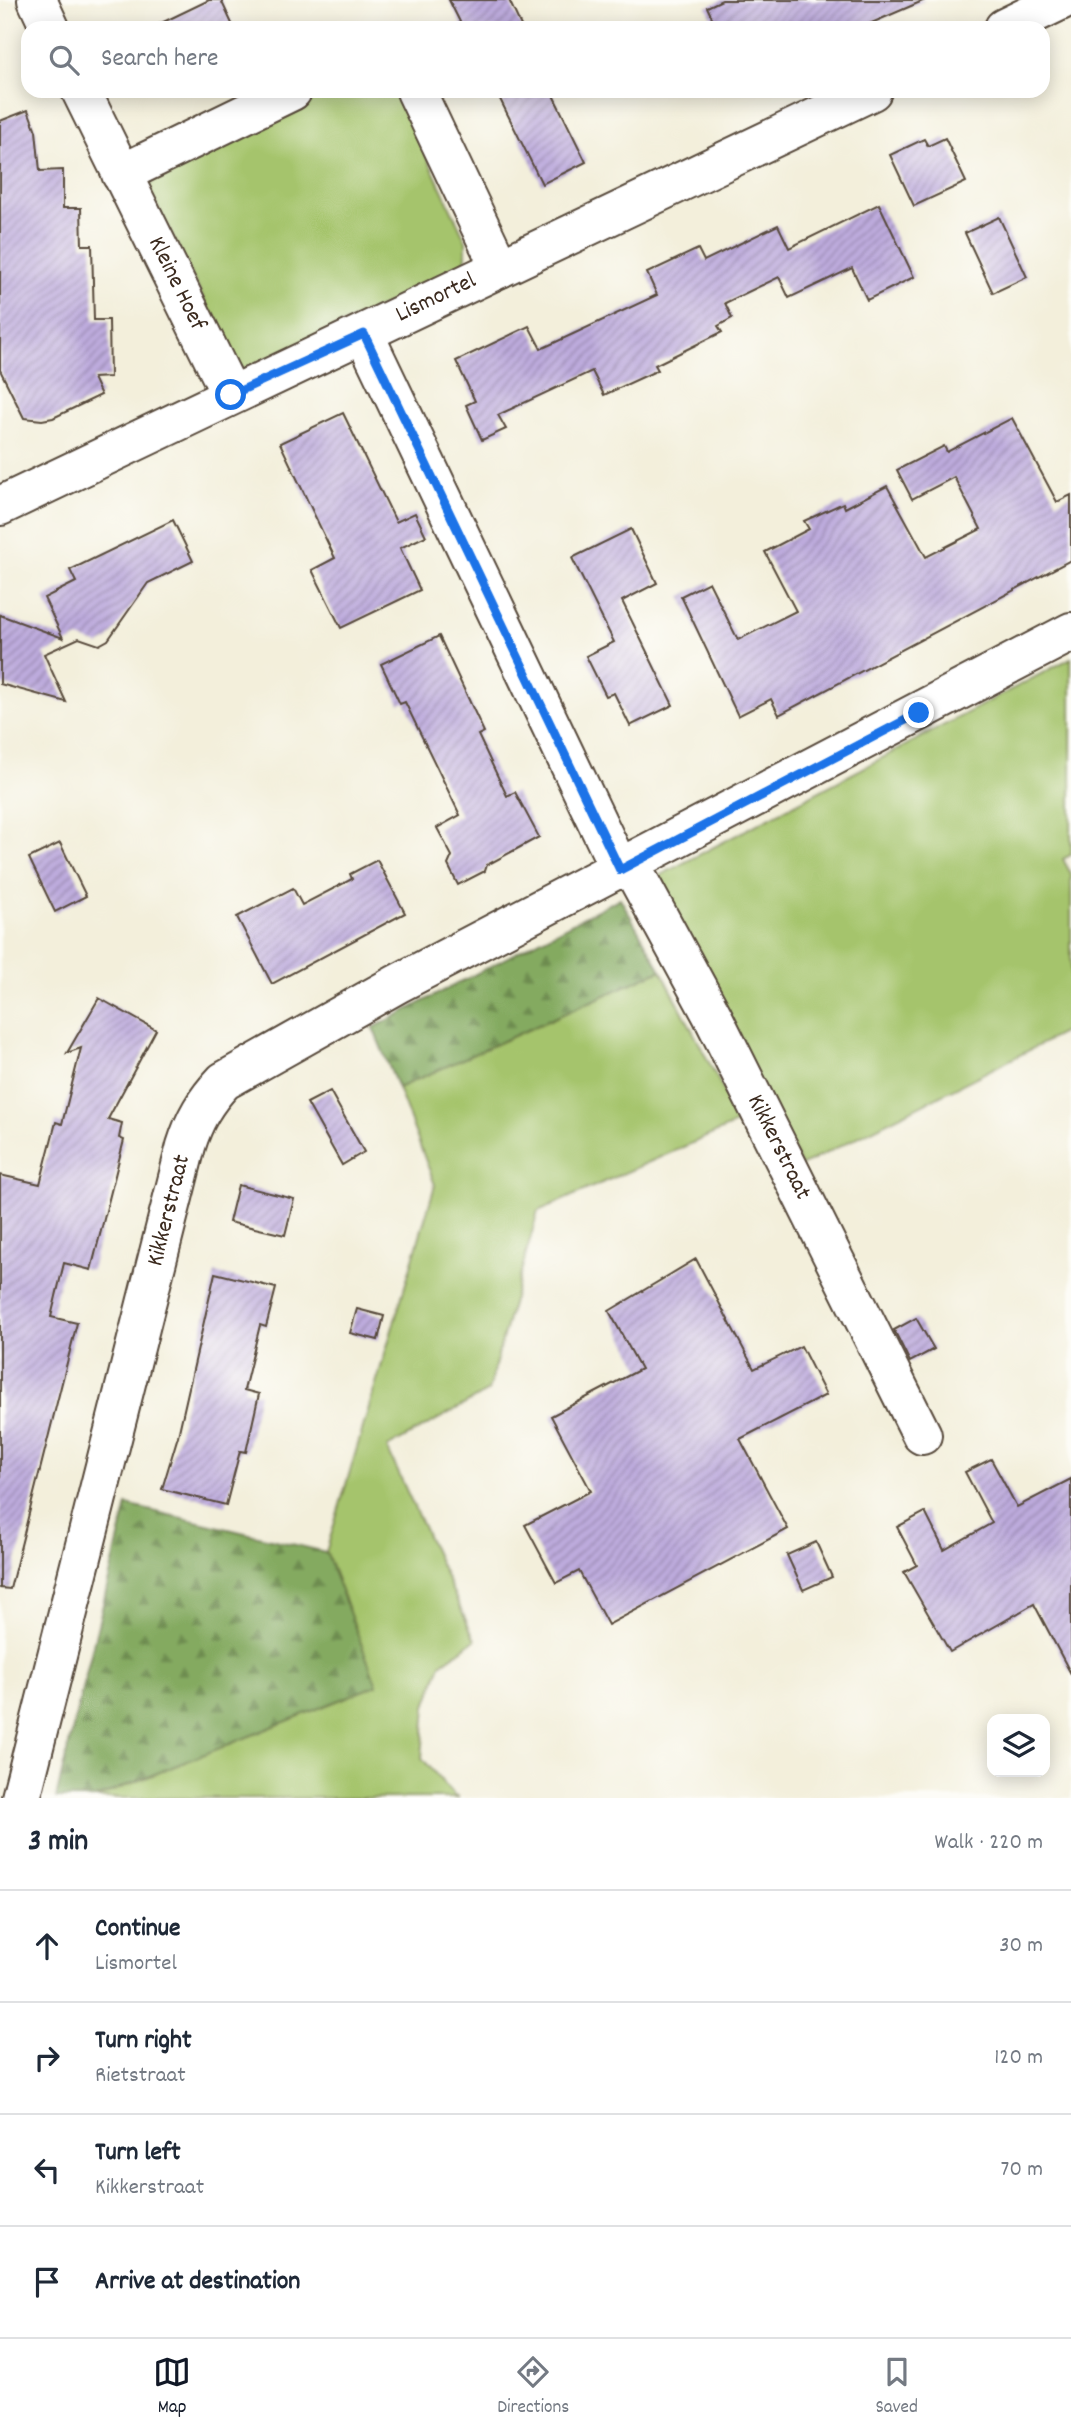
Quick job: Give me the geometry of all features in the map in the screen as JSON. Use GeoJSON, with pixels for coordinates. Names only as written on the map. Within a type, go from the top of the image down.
{"type":"FeatureCollection","features":[{"type":"Feature","properties":{"kind":"street"},"geometry":{"type":"LineString","coordinates":[[37,0],[47,21]]}},
{"type":"Feature","properties":{"kind":"street"},"geometry":{"type":"LineString","coordinates":[[1018,21],[1062,0]]}},
{"type":"Feature","properties":{"kind":"street","name":"Kleine Hoef"},"geometry":{"type":"LineString","coordinates":[[84,98],[231,395]]}},
{"type":"Feature","properties":{"kind":"street"},"geometry":{"type":"LineString","coordinates":[[121,174],[278,98]]}},
{"type":"Feature","properties":{"kind":"street"},"geometry":{"type":"LineString","coordinates":[[419,98],[500,268]]}},
{"type":"Feature","properties":{"kind":"street","name":"Lismortel"},"geometry":{"type":"LineString","coordinates":[[0,506],[857,98]]}},
{"type":"Feature","properties":{"kind":"street"},"geometry":{"type":"LineString","coordinates":[[364,334],[625,867]]}},
{"type":"Feature","properties":{"kind":"street","name":"Kikkerstraat"},"geometry":{"type":"LineString","coordinates":[[21,1798],[186,1146],[193,1123],[207,1100],[225,1081],[397,984],[1071,632]]}},
{"type":"Feature","properties":{"kind":"street","name":"Kikkerstraat"},"geometry":{"type":"LineString","coordinates":[[625,867],[718,1028],[922,1435]]}},
{"type":"Feature","properties":{"kind":"green space"},"geometry":{"type":"Polygon","coordinates":[[[301,98],[399,98],[466,241],[466,258],[459,271],[244,369],[236,365],[149,189],[154,175],[167,163],[301,98]]]}},
{"type":"Feature","properties":{"kind":"green space"},"geometry":{"type":"Polygon","coordinates":[[[1071,658],[1071,855],[1063,859],[1071,874],[1071,1029],[801,1166],[657,877],[1071,658]]]}},
{"type":"Feature","properties":{"kind":"green space"},"geometry":{"type":"Polygon","coordinates":[[[620,898],[661,970],[398,1088],[373,1028],[620,898]]]}},
{"type":"Feature","properties":{"kind":"green space"},"geometry":{"type":"Polygon","coordinates":[[[661,970],[740,1122],[538,1211],[488,1391],[387,1448],[475,1640],[441,1664],[426,1706],[422,1758],[454,1796],[459,1798],[95,1798],[376,1685],[326,1552],[435,1185],[398,1088],[661,970]]]}},
{"type":"Feature","properties":{"kind":"green space"},"geometry":{"type":"Polygon","coordinates":[[[127,1505],[326,1552],[377,1685],[95,1798],[56,1798],[127,1505]]]}},
{"type":"Feature","properties":{"kind":"building"},"geometry":{"type":"Polygon","coordinates":[[[209,0],[221,0],[231,21],[166,21],[209,0]]]}},
{"type":"Feature","properties":{"kind":"building"},"geometry":{"type":"Polygon","coordinates":[[[449,0],[509,0],[519,21],[460,21],[449,0]]]}},
{"type":"Feature","properties":{"kind":"building"},"geometry":{"type":"Polygon","coordinates":[[[722,0],[925,0],[876,21],[714,21],[707,7],[722,0]]]}},
{"type":"Feature","properties":{"kind":"building"},"geometry":{"type":"Polygon","coordinates":[[[499,98],[554,98],[586,162],[542,184],[499,98]]]}},
{"type":"Feature","properties":{"kind":"building"},"geometry":{"type":"Polygon","coordinates":[[[28,110],[36,131],[40,171],[63,170],[63,208],[81,208],[82,245],[92,245],[94,320],[109,320],[110,377],[93,378],[101,395],[53,418],[42,420],[24,418],[0,370],[0,121],[28,110]]]}},
{"type":"Feature","properties":{"kind":"building"},"geometry":{"type":"Polygon","coordinates":[[[945,138],[966,182],[914,206],[890,155],[924,139],[928,146],[945,138]]]}},
{"type":"Feature","properties":{"kind":"building"},"geometry":{"type":"Polygon","coordinates":[[[879,204],[914,277],[867,300],[852,268],[789,298],[779,277],[725,303],[732,318],[718,326],[722,332],[655,365],[658,370],[604,395],[592,371],[498,415],[506,429],[482,440],[466,405],[475,401],[456,361],[529,326],[541,349],[657,295],[647,273],[698,249],[704,261],[778,225],[789,248],[879,204]]]}},
{"type":"Feature","properties":{"kind":"building"},"geometry":{"type":"Polygon","coordinates":[[[999,217],[1027,277],[993,293],[965,233],[999,217]]]}},
{"type":"Feature","properties":{"kind":"building"},"geometry":{"type":"Polygon","coordinates":[[[343,413],[396,522],[415,513],[426,536],[400,548],[420,590],[341,628],[312,570],[335,558],[280,443],[343,413]]]}},
{"type":"Feature","properties":{"kind":"building"},"geometry":{"type":"Polygon","coordinates":[[[1012,418],[1057,502],[1071,495],[1071,560],[779,715],[771,699],[738,716],[681,596],[709,582],[738,640],[796,611],[765,552],[809,529],[804,521],[843,503],[845,508],[887,486],[926,557],[981,529],[954,477],[912,499],[897,470],[944,446],[947,452],[1012,418]]]}},
{"type":"Feature","properties":{"kind":"building"},"geometry":{"type":"Polygon","coordinates":[[[173,520],[193,561],[148,583],[108,640],[99,645],[79,638],[44,654],[66,702],[0,684],[0,615],[63,638],[44,598],[76,582],[70,570],[173,520]]]}},
{"type":"Feature","properties":{"kind":"building"},"geometry":{"type":"Polygon","coordinates":[[[631,529],[657,583],[622,601],[673,705],[630,726],[614,693],[606,696],[586,656],[614,642],[572,558],[631,529]]]}},
{"type":"Feature","properties":{"kind":"building"},"geometry":{"type":"Polygon","coordinates":[[[439,636],[484,732],[478,735],[507,796],[515,792],[539,837],[487,865],[485,871],[458,885],[448,865],[452,856],[437,828],[460,815],[405,702],[400,704],[381,664],[439,636]]]}},
{"type":"Feature","properties":{"kind":"building"},"geometry":{"type":"Polygon","coordinates":[[[60,843],[86,896],[55,912],[29,858],[60,843]]]}},
{"type":"Feature","properties":{"kind":"building"},"geometry":{"type":"Polygon","coordinates":[[[377,860],[405,913],[272,984],[237,917],[293,888],[302,905],[352,879],[350,874],[377,860]]]}},
{"type":"Feature","properties":{"kind":"building"},"geometry":{"type":"Polygon","coordinates":[[[99,998],[156,1030],[108,1119],[122,1123],[119,1138],[124,1140],[91,1270],[64,1263],[51,1317],[77,1323],[10,1589],[0,1588],[0,1175],[40,1184],[56,1122],[62,1124],[81,1048],[67,1053],[99,998]]]}},
{"type":"Feature","properties":{"kind":"building"},"geometry":{"type":"Polygon","coordinates":[[[330,1091],[364,1152],[342,1165],[307,1103],[330,1091]]]}},
{"type":"Feature","properties":{"kind":"building"},"geometry":{"type":"Polygon","coordinates":[[[238,1185],[294,1199],[285,1235],[229,1222],[238,1185]]]}},
{"type":"Feature","properties":{"kind":"building"},"geometry":{"type":"Polygon","coordinates":[[[696,1259],[754,1369],[801,1346],[826,1395],[740,1439],[788,1529],[608,1625],[579,1571],[556,1583],[525,1525],[591,1491],[551,1416],[641,1369],[609,1311],[696,1259]]]}},
{"type":"Feature","properties":{"kind":"building"},"geometry":{"type":"Polygon","coordinates":[[[215,1273],[276,1288],[266,1327],[260,1325],[244,1390],[259,1394],[246,1452],[240,1451],[226,1505],[162,1489],[178,1436],[215,1273]]]}},
{"type":"Feature","properties":{"kind":"building"},"geometry":{"type":"Polygon","coordinates":[[[357,1309],[384,1316],[378,1340],[350,1333],[357,1309]]]}},
{"type":"Feature","properties":{"kind":"building"},"geometry":{"type":"Polygon","coordinates":[[[916,1318],[934,1349],[910,1362],[894,1330],[916,1318]]]}},
{"type":"Feature","properties":{"kind":"building"},"geometry":{"type":"Polygon","coordinates":[[[991,1459],[1017,1507],[1071,1479],[1071,1674],[1034,1604],[950,1652],[904,1572],[917,1565],[897,1527],[925,1512],[944,1550],[992,1523],[965,1472],[991,1459]]]}},
{"type":"Feature","properties":{"kind":"building"},"geometry":{"type":"Polygon","coordinates":[[[816,1542],[832,1577],[803,1590],[787,1555],[816,1542]]]}},
{"type":"Feature","properties":{"kind":"route"},"geometry":{"type":"LineString","coordinates":[[231,395],[364,334],[620,870],[919,713]]}}]}
